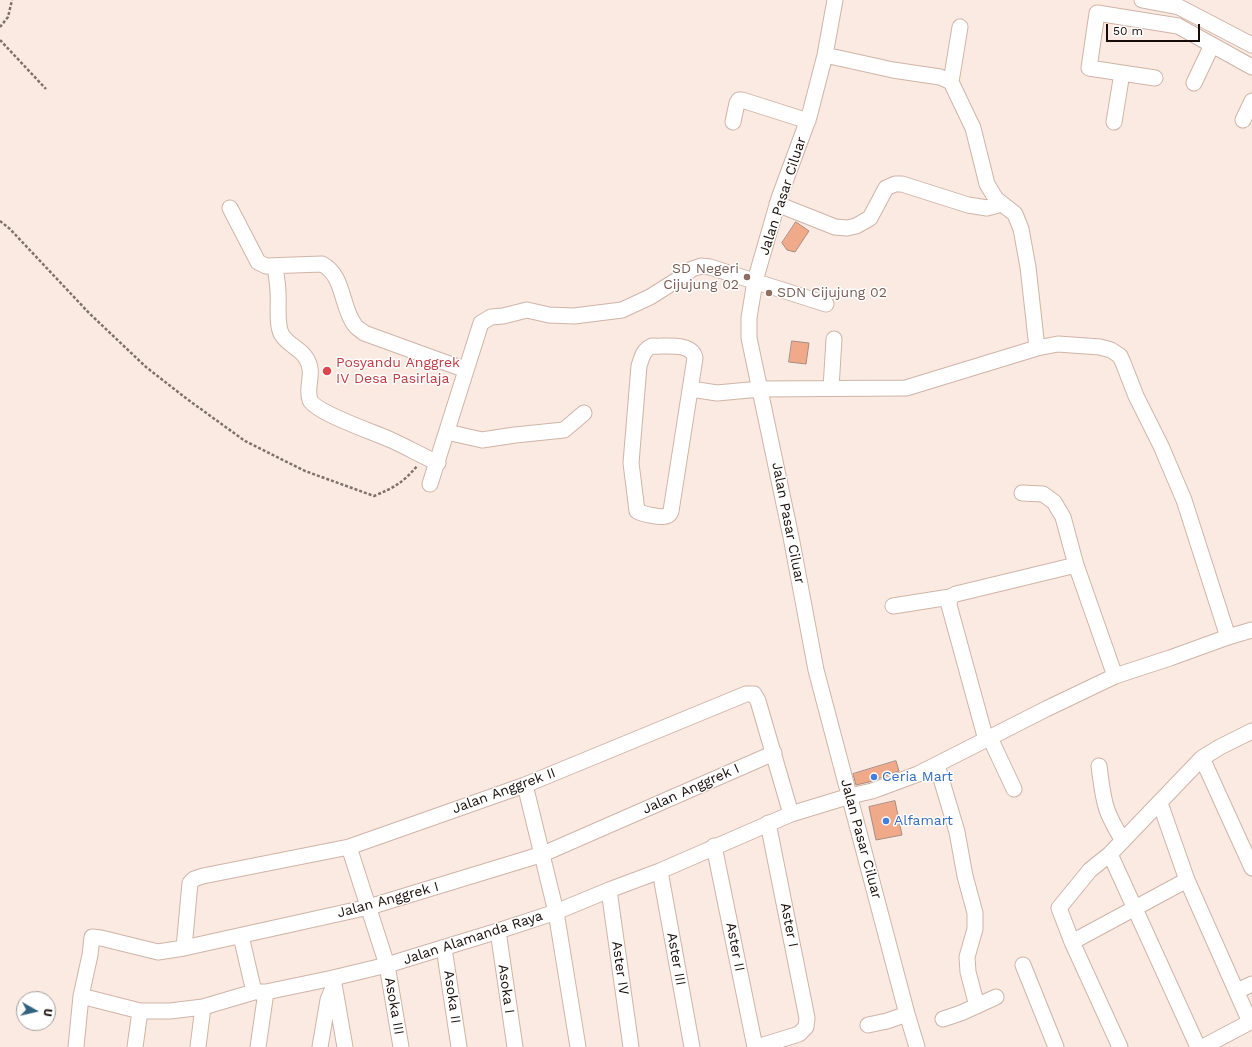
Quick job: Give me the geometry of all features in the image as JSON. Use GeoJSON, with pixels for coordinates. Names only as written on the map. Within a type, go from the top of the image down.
{"type":"FeatureCollection","features":[{"type":"Feature","properties":{"kind":"street","name":"Jalan Pasar Ciluar"},"geometry":{"type":"LineString","coordinates":[[834,0],[825,56],[808,121],[777,204],[755,281],[749,318],[749,338],[791,537],[816,670],[917,1047]]}},
{"type":"Feature","properties":{"kind":"street"},"geometry":{"type":"LineString","coordinates":[[1142,0],[1179,3],[1252,45]]}},
{"type":"Feature","properties":{"kind":"street"},"geometry":{"type":"LineString","coordinates":[[1155,78],[1089,68],[1097,13],[1178,26],[1252,67]]}},
{"type":"Feature","properties":{"kind":"street"},"geometry":{"type":"LineString","coordinates":[[960,27],[951,82],[973,128],[988,184],[996,199],[1015,214],[1021,229],[1028,267],[1038,348]]}},
{"type":"Feature","properties":{"kind":"street"},"geometry":{"type":"LineString","coordinates":[[1194,83],[1212,45]]}},
{"type":"Feature","properties":{"kind":"street"},"geometry":{"type":"LineString","coordinates":[[825,56],[893,70],[940,77],[951,82]]}},
{"type":"Feature","properties":{"kind":"street"},"geometry":{"type":"LineString","coordinates":[[1114,122],[1122,73]]}},
{"type":"Feature","properties":{"kind":"street"},"geometry":{"type":"LineString","coordinates":[[733,122],[739,100],[808,121]]}},
{"type":"Feature","properties":{"kind":"street"},"geometry":{"type":"LineString","coordinates":[[1243,120],[1252,101]]}},
{"type":"Feature","properties":{"kind":"street"},"geometry":{"type":"LineString","coordinates":[[777,204],[835,227],[847,228],[856,226],[870,218],[886,188],[895,184],[902,184],[968,204],[987,208],[1002,204]]}},
{"type":"Feature","properties":{"kind":"street"},"geometry":{"type":"LineString","coordinates":[[230,208],[258,262],[266,266],[322,264],[329,268],[334,274],[349,316],[354,325],[364,332],[466,370]]}},
{"type":"Feature","properties":{"kind":"street"},"geometry":{"type":"LineString","coordinates":[[275,266],[280,329],[282,336],[306,358],[311,371],[309,394],[310,401],[339,420],[364,428],[431,460]]}},
{"type":"Feature","properties":{"kind":"street"},"geometry":{"type":"LineString","coordinates":[[430,484],[431,460],[447,432],[481,323],[491,317],[503,316],[527,310],[550,315],[574,316],[622,310],[650,297],[692,269],[701,266],[755,281],[826,304]]}},
{"type":"Feature","properties":{"kind":"street"},"geometry":{"type":"LineString","coordinates":[[831,388],[834,339]]}},
{"type":"Feature","properties":{"kind":"street"},"geometry":{"type":"LineString","coordinates":[[691,389],[717,392],[760,389],[906,388],[1038,348],[1058,344],[1100,347],[1111,350],[1120,356],[1136,396],[1161,446],[1184,500],[1228,637]]}},
{"type":"Feature","properties":{"kind":"street"},"geometry":{"type":"LineString","coordinates":[[652,346],[683,347],[691,350],[694,353],[695,358],[691,389],[669,515],[666,517],[638,512],[631,463],[639,366],[643,353],[647,348],[652,346]]}},
{"type":"Feature","properties":{"kind":"street"},"geometry":{"type":"LineString","coordinates":[[447,432],[482,440],[564,430],[584,413]]}},
{"type":"Feature","properties":{"kind":"street"},"geometry":{"type":"LineString","coordinates":[[1022,493],[1043,494],[1054,502],[1063,517],[1076,565],[1115,676]]}},
{"type":"Feature","properties":{"kind":"street"},"geometry":{"type":"LineString","coordinates":[[893,606],[950,597],[956,594],[1076,565]]}},
{"type":"Feature","properties":{"kind":"street"},"geometry":{"type":"LineString","coordinates":[[950,597],[949,605],[988,739],[1014,789]]}},
{"type":"Feature","properties":{"kind":"street","name":"Jalan Alamanda Raya"},"geometry":{"type":"LineString","coordinates":[[81,996],[140,1011],[170,1012],[203,1007],[260,992],[333,982],[444,948],[556,912],[660,871],[714,846],[791,814],[872,791],[918,774],[1115,676],[1252,630]]}},
{"type":"Feature","properties":{"kind":"street","name":"Jalan Anggrek II"},"geometry":{"type":"LineString","coordinates":[[184,948],[190,883],[194,879],[349,847],[525,785],[746,694],[754,694],[758,701],[791,814]]}},
{"type":"Feature","properties":{"kind":"street"},"geometry":{"type":"LineString","coordinates":[[1120,1047],[1072,942],[1059,908],[1090,870],[1123,841],[1202,758],[1220,747],[1252,732]]}},
{"type":"Feature","properties":{"kind":"street","name":"Jalan Anggrek I"},"geometry":{"type":"LineString","coordinates":[[76,1047],[81,996],[90,956],[92,938],[101,938],[158,952],[241,936],[369,907],[543,854],[774,753]]}},
{"type":"Feature","properties":{"kind":"street"},"geometry":{"type":"LineString","coordinates":[[1202,758],[1252,868]]}},
{"type":"Feature","properties":{"kind":"street"},"geometry":{"type":"LineString","coordinates":[[937,765],[957,832],[965,876],[975,913],[975,929],[967,957],[968,972],[977,1006]]}},
{"type":"Feature","properties":{"kind":"street"},"geometry":{"type":"LineString","coordinates":[[1099,766],[1107,809],[1123,841]]}},
{"type":"Feature","properties":{"kind":"street"},"geometry":{"type":"LineString","coordinates":[[525,785],[556,912],[578,1047]]}},
{"type":"Feature","properties":{"kind":"street"},"geometry":{"type":"LineString","coordinates":[[1160,803],[1187,880],[1251,1021],[1203,1047]]}},
{"type":"Feature","properties":{"kind":"street","name":"Aster I"},"geometry":{"type":"LineString","coordinates":[[756,1047],[799,1034],[806,1027],[807,1018],[768,823]]}},
{"type":"Feature","properties":{"kind":"street","name":"Aster II"},"geometry":{"type":"LineString","coordinates":[[714,846],[756,1047]]}},
{"type":"Feature","properties":{"kind":"street","name":"Asoka III"},"geometry":{"type":"LineString","coordinates":[[349,847],[387,965],[401,1047]]}},
{"type":"Feature","properties":{"kind":"street"},"geometry":{"type":"LineString","coordinates":[[1110,854],[1198,1047]]}},
{"type":"Feature","properties":{"kind":"street","name":"Aster III"},"geometry":{"type":"LineString","coordinates":[[660,871],[692,1047]]}},
{"type":"Feature","properties":{"kind":"street"},"geometry":{"type":"LineString","coordinates":[[1072,942],[1187,880]]}},
{"type":"Feature","properties":{"kind":"street","name":"Aster IV"},"geometry":{"type":"LineString","coordinates":[[609,890],[631,1047]]}},
{"type":"Feature","properties":{"kind":"street","name":"Asoka I"},"geometry":{"type":"LineString","coordinates":[[498,931],[515,1047]]}},
{"type":"Feature","properties":{"kind":"street"},"geometry":{"type":"LineString","coordinates":[[241,936],[260,992],[258,1047]]}},
{"type":"Feature","properties":{"kind":"street","name":"Asoka II"},"geometry":{"type":"LineString","coordinates":[[444,948],[459,1047]]}},
{"type":"Feature","properties":{"kind":"street"},"geometry":{"type":"LineString","coordinates":[[1023,965],[1056,1047]]}},
{"type":"Feature","properties":{"kind":"street"},"geometry":{"type":"LineString","coordinates":[[320,1047],[328,1000],[333,982]]}},
{"type":"Feature","properties":{"kind":"street"},"geometry":{"type":"LineString","coordinates":[[333,982],[345,1047]]}},
{"type":"Feature","properties":{"kind":"street"},"geometry":{"type":"LineString","coordinates":[[1237,991],[1252,984]]}},
{"type":"Feature","properties":{"kind":"street"},"geometry":{"type":"LineString","coordinates":[[943,1019],[961,1013],[996,997]]}},
{"type":"Feature","properties":{"kind":"street"},"geometry":{"type":"LineString","coordinates":[[198,1047],[203,1007]]}},
{"type":"Feature","properties":{"kind":"street"},"geometry":{"type":"LineString","coordinates":[[135,1047],[140,1011]]}},
{"type":"Feature","properties":{"kind":"street"},"geometry":{"type":"LineString","coordinates":[[868,1025],[887,1021],[907,1014]]}},
{"type":"Feature","properties":{"kind":"path"},"geometry":{"type":"LineString","coordinates":[[0,27],[8,16],[12,0]]}},
{"type":"Feature","properties":{"kind":"path"},"geometry":{"type":"LineString","coordinates":[[0,40],[46,88]]}},
{"type":"Feature","properties":{"kind":"path"},"geometry":{"type":"LineString","coordinates":[[0,221],[88,313],[146,367],[245,441],[305,471],[374,496],[394,488],[410,474],[431,460]]}},
{"type":"Feature","properties":{"kind":"building"},"geometry":{"type":"Polygon","coordinates":[[[796,222],[809,231],[795,252],[787,250],[782,243],[796,222]]]}},
{"type":"Feature","properties":{"kind":"building"},"geometry":{"type":"Polygon","coordinates":[[[792,341],[809,343],[806,364],[789,362],[792,341]]]}},
{"type":"Feature","properties":{"kind":"building"},"geometry":{"type":"Polygon","coordinates":[[[896,761],[899,771],[856,785],[853,774],[896,761]]]}},
{"type":"Feature","properties":{"kind":"building","name":"Alfamart"},"geometry":{"type":"Polygon","coordinates":[[[895,801],[902,835],[876,840],[869,807],[895,801]]]}},
{"type":"Feature","properties":{"kind":"place","name":"SD Negeri Cijujung 02"},"geometry":{"type":"Point","coordinates":[747,277]}},
{"type":"Feature","properties":{"kind":"place","name":"SDN Cijujung 02"},"geometry":{"type":"Point","coordinates":[769,293]}},
{"type":"Feature","properties":{"kind":"place","name":"Posyandu Anggrek IV Desa Pasirlaja"},"geometry":{"type":"Point","coordinates":[327,371]}},
{"type":"Feature","properties":{"kind":"place","name":"Ceria Mart"},"geometry":{"type":"Point","coordinates":[874,777]}},
{"type":"Feature","properties":{"kind":"place","name":"Alfamart"},"geometry":{"type":"Point","coordinates":[886,821]}}]}
